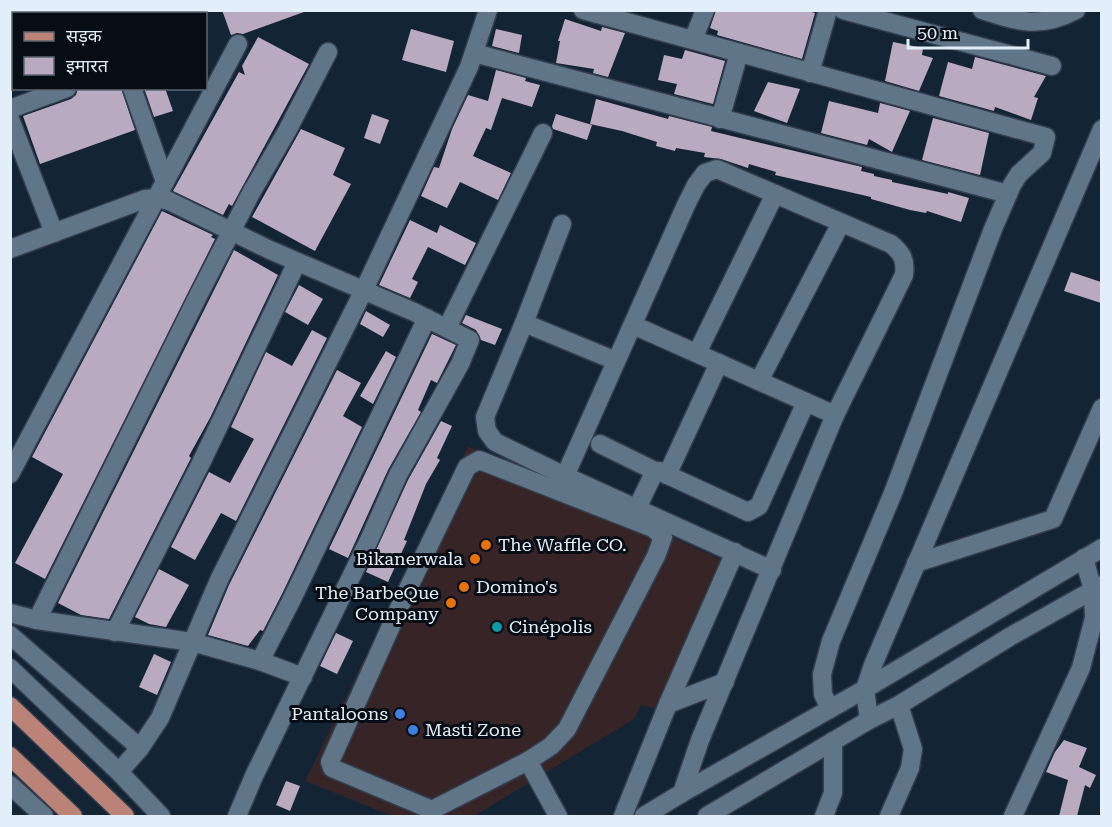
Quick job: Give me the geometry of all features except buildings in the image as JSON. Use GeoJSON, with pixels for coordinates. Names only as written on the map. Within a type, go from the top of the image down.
{"type":"FeatureCollection","features":[{"type":"Feature","properties":{"kind":"main road"},"geometry":{"type":"LineString","coordinates":[[10,706],[125,816]]}},
{"type":"Feature","properties":{"kind":"main road"},"geometry":{"type":"LineString","coordinates":[[10,756],[73,816]]}},
{"type":"Feature","properties":{"kind":"street"},"geometry":{"type":"LineString","coordinates":[[119,772],[140,748],[160,718],[192,642],[259,497],[364,290],[474,53],[488,10]]}},
{"type":"Feature","properties":{"kind":"street"},"geometry":{"type":"LineString","coordinates":[[583,10],[1046,137],[1042,153],[1019,174],[993,229],[893,493],[831,641],[822,674],[824,694],[830,709]]}},
{"type":"Feature","properties":{"kind":"street"},"geometry":{"type":"LineString","coordinates":[[693,40],[705,10]]}},
{"type":"Feature","properties":{"kind":"street"},"geometry":{"type":"LineString","coordinates":[[810,73],[828,10]]}},
{"type":"Feature","properties":{"kind":"street"},"geometry":{"type":"LineString","coordinates":[[843,10],[1052,66]]}},
{"type":"Feature","properties":{"kind":"street"},"geometry":{"type":"LineString","coordinates":[[982,10],[1018,22],[1035,23],[1048,22],[1076,10]]}},
{"type":"Feature","properties":{"kind":"street"},"geometry":{"type":"LineString","coordinates":[[10,474],[238,44]]}},
{"type":"Feature","properties":{"kind":"street"},"geometry":{"type":"LineString","coordinates":[[38,620],[251,192],[287,131],[328,52]]}},
{"type":"Feature","properties":{"kind":"street"},"geometry":{"type":"LineString","coordinates":[[474,53],[1008,194]]}},
{"type":"Feature","properties":{"kind":"street"},"geometry":{"type":"LineString","coordinates":[[720,119],[739,53]]}},
{"type":"Feature","properties":{"kind":"street"},"geometry":{"type":"LineString","coordinates":[[10,109],[62,90]]}},
{"type":"Feature","properties":{"kind":"street"},"geometry":{"type":"LineString","coordinates":[[133,90],[161,190],[169,201],[232,233],[428,318],[470,340],[460,364],[398,476],[237,816]]}},
{"type":"Feature","properties":{"kind":"street"},"geometry":{"type":"LineString","coordinates":[[10,119],[54,234]]}},
{"type":"Feature","properties":{"kind":"street"},"geometry":{"type":"LineString","coordinates":[[868,720],[865,689],[873,665],[1101,129]]}},
{"type":"Feature","properties":{"kind":"street"},"geometry":{"type":"LineString","coordinates":[[447,328],[543,133]]}},
{"type":"Feature","properties":{"kind":"street"},"geometry":{"type":"LineString","coordinates":[[565,476],[686,205],[705,173],[717,169],[891,244],[900,251],[906,266],[904,275],[835,415],[700,740],[682,792]]}},
{"type":"Feature","properties":{"kind":"street"},"geometry":{"type":"LineString","coordinates":[[10,249],[145,200],[161,190]]}},
{"type":"Feature","properties":{"kind":"street"},"geometry":{"type":"LineString","coordinates":[[697,353],[776,194]]}},
{"type":"Feature","properties":{"kind":"street"},"geometry":{"type":"LineString","coordinates":[[759,381],[841,222]]}},
{"type":"Feature","properties":{"kind":"street"},"geometry":{"type":"LineString","coordinates":[[562,224],[485,417],[487,431],[495,442],[772,570]]}},
{"type":"Feature","properties":{"kind":"street"},"geometry":{"type":"LineString","coordinates":[[115,632],[201,463],[297,262]]}},
{"type":"Feature","properties":{"kind":"street"},"geometry":{"type":"LineString","coordinates":[[260,661],[428,318]]}},
{"type":"Feature","properties":{"kind":"street"},"geometry":{"type":"LineString","coordinates":[[524,324],[616,361]]}},
{"type":"Feature","properties":{"kind":"street"},"geometry":{"type":"LineString","coordinates":[[633,324],[835,415]]}},
{"type":"Feature","properties":{"kind":"street"},"geometry":{"type":"LineString","coordinates":[[662,474],[719,363]]}},
{"type":"Feature","properties":{"kind":"street"},"geometry":{"type":"LineString","coordinates":[[600,444],[748,512],[753,511],[759,506],[806,402]]}},
{"type":"Feature","properties":{"kind":"street"},"geometry":{"type":"LineString","coordinates":[[916,563],[1053,519],[1101,408]]}},
{"type":"Feature","properties":{"kind":"street"},"geometry":{"type":"LineString","coordinates":[[479,460],[652,528],[663,537],[656,556],[567,729],[551,746],[528,761],[432,810],[332,768],[330,762],[405,595],[467,467],[479,460]]}},
{"type":"Feature","properties":{"kind":"street"},"geometry":{"type":"LineString","coordinates":[[637,508],[654,473],[662,474]]}},
{"type":"Feature","properties":{"kind":"street"},"geometry":{"type":"LineString","coordinates":[[644,816],[682,792],[865,689],[1101,548]]}},
{"type":"Feature","properties":{"kind":"street"},"geometry":{"type":"LineString","coordinates":[[623,816],[668,704],[735,552]]}},
{"type":"Feature","properties":{"kind":"street"},"geometry":{"type":"LineString","coordinates":[[1013,816],[1081,668],[1094,618],[1097,588],[1084,558]]}},
{"type":"Feature","properties":{"kind":"street"},"geometry":{"type":"LineString","coordinates":[[707,816],[868,720],[899,705],[1011,636],[1097,588]]}},
{"type":"Feature","properties":{"kind":"street"},"geometry":{"type":"LineString","coordinates":[[10,613],[38,620],[192,642],[260,661],[303,677]]}},
{"type":"Feature","properties":{"kind":"street"},"geometry":{"type":"LineString","coordinates":[[10,635],[140,748]]}},
{"type":"Feature","properties":{"kind":"street"},"geometry":{"type":"LineString","coordinates":[[10,668],[119,772],[161,816]]}},
{"type":"Feature","properties":{"kind":"street"},"geometry":{"type":"LineString","coordinates":[[668,704],[725,682]]}},
{"type":"Feature","properties":{"kind":"street"},"geometry":{"type":"LineString","coordinates":[[889,816],[910,768],[913,749],[899,705]]}},
{"type":"Feature","properties":{"kind":"street"},"geometry":{"type":"LineString","coordinates":[[824,816],[833,793],[834,741]]}},
{"type":"Feature","properties":{"kind":"street"},"geometry":{"type":"LineString","coordinates":[[528,761],[558,816]]}},
{"type":"Feature","properties":{"kind":"street"},"geometry":{"type":"LineString","coordinates":[[10,785],[44,816]]}},
{"type":"Feature","properties":{"kind":"shaded area"},"geometry":{"type":"Polygon","coordinates":[[[468,446],[725,561],[657,709],[641,705],[634,719],[474,816],[392,816],[305,781],[468,446]]]}},
{"type":"Feature","properties":{"kind":"place","name":"The Waffle CO."},"geometry":{"type":"Point","coordinates":[486,545]}},
{"type":"Feature","properties":{"kind":"place","name":"Bikanerwala"},"geometry":{"type":"Point","coordinates":[475,559]}},
{"type":"Feature","properties":{"kind":"place","name":"Domino's"},"geometry":{"type":"Point","coordinates":[464,587]}},
{"type":"Feature","properties":{"kind":"place","name":"The BarbeQue Company"},"geometry":{"type":"Point","coordinates":[451,603]}},
{"type":"Feature","properties":{"kind":"place","name":"Cinépolis"},"geometry":{"type":"Point","coordinates":[497,627]}},
{"type":"Feature","properties":{"kind":"place","name":"Pantaloons"},"geometry":{"type":"Point","coordinates":[400,714]}},
{"type":"Feature","properties":{"kind":"place","name":"Masti Zone"},"geometry":{"type":"Point","coordinates":[413,730]}}]}
